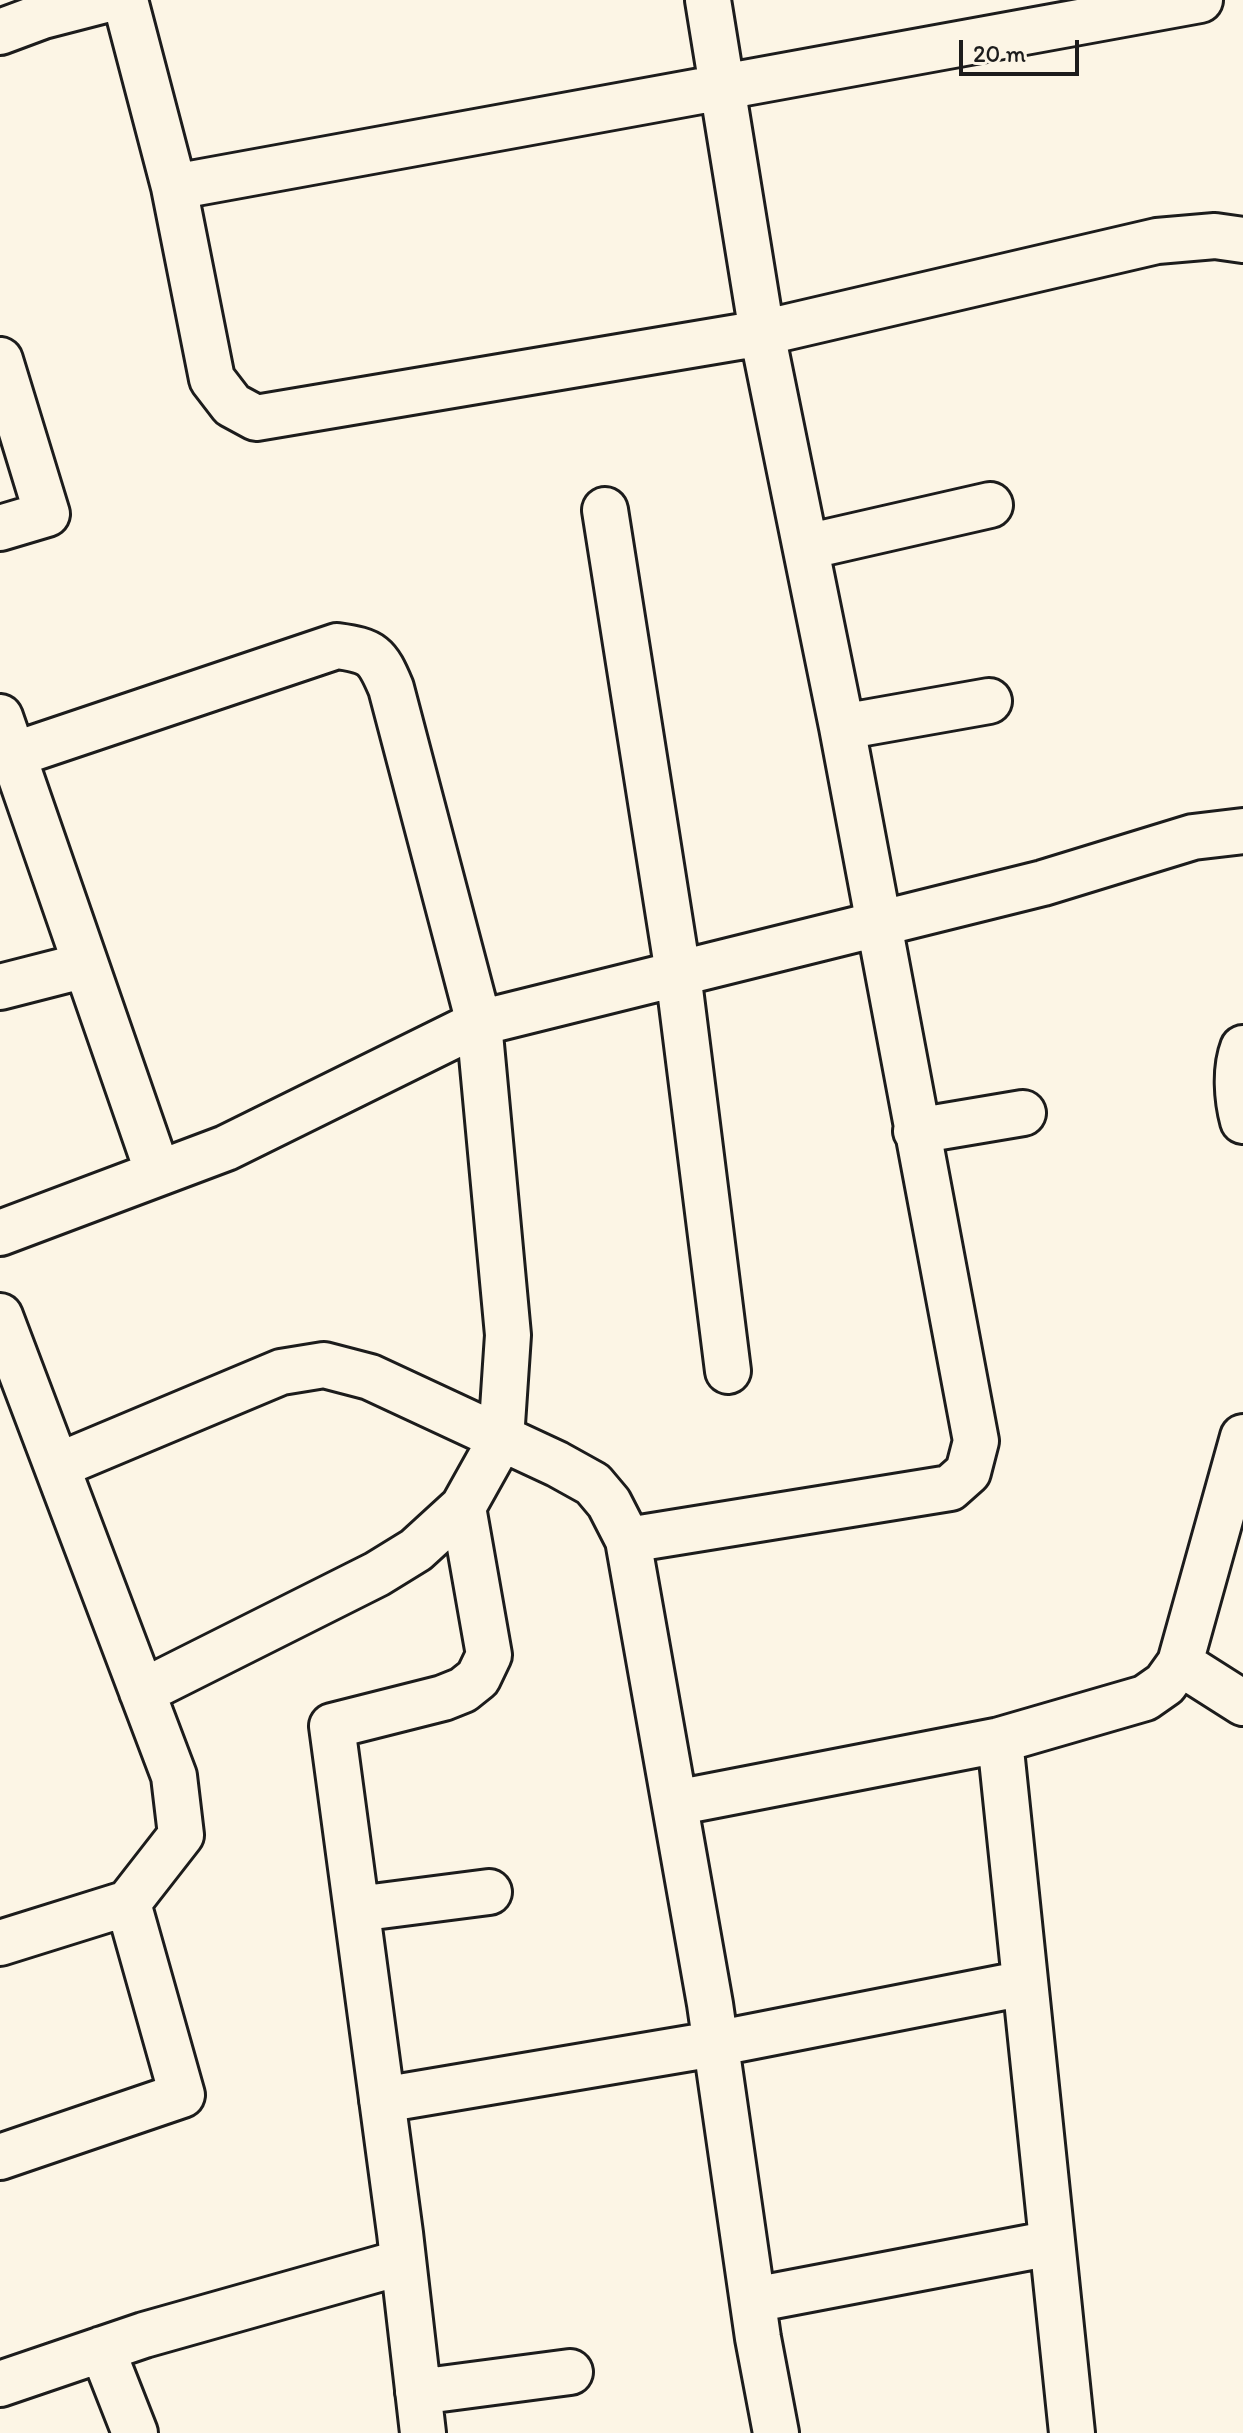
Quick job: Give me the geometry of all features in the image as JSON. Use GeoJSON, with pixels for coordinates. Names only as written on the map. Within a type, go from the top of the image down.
{"type":"FeatureCollection","features":[{"type":"Feature","properties":{"kind":"street"},"geometry":{"type":"LineString","coordinates":[[0,32],[43,16],[105,0]]}},
{"type":"Feature","properties":{"kind":"street"},"geometry":{"type":"LineString","coordinates":[[125,0],[174,187],[212,379],[232,405],[256,418],[762,333],[1157,241],[1215,236],[1243,240]]}},
{"type":"Feature","properties":{"kind":"street"},"geometry":{"type":"LineString","coordinates":[[628,1540],[950,1488],[968,1472],[976,1441],[842,727],[762,333],[708,0]]}},
{"type":"Feature","properties":{"kind":"street"},"geometry":{"type":"LineString","coordinates":[[174,187],[1200,0]]}},
{"type":"Feature","properties":{"kind":"street"},"geometry":{"type":"LineString","coordinates":[[0,360],[47,514],[0,528]]}},
{"type":"Feature","properties":{"kind":"street"},"geometry":{"type":"LineString","coordinates":[[806,547],[990,505]]}},
{"type":"Feature","properties":{"kind":"street"},"geometry":{"type":"LineString","coordinates":[[605,510],[678,973],[728,1371]]}},
{"type":"Feature","properties":{"kind":"street"},"geometry":{"type":"LineString","coordinates":[[142,1692],[377,1574],[416,1550],[463,1507],[501,1439],[508,1335],[479,1023],[391,688],[381,664],[364,650],[337,646],[6,736],[158,1173]]}},
{"type":"Feature","properties":{"kind":"street"},"geometry":{"type":"LineString","coordinates":[[842,727],[989,701]]}},
{"type":"Feature","properties":{"kind":"street"},"geometry":{"type":"LineString","coordinates":[[0,1233],[226,1148],[479,1023],[1043,883],[1193,837],[1243,831]]}},
{"type":"Feature","properties":{"kind":"street"},"geometry":{"type":"LineString","coordinates":[[0,987],[86,965]]}},
{"type":"Feature","properties":{"kind":"street"},"geometry":{"type":"LineString","coordinates":[[1243,1048],[1239,1060],[1243,1121]]}},
{"type":"Feature","properties":{"kind":"street"},"geometry":{"type":"LineString","coordinates":[[916,1131],[1023,1113]]}},
{"type":"Feature","properties":{"kind":"street"},"geometry":{"type":"LineString","coordinates":[[0,1316],[174,1776],[181,1835],[128,1903],[0,1943]]}},
{"type":"Feature","properties":{"kind":"street"},"geometry":{"type":"LineString","coordinates":[[57,1466],[281,1372],[324,1365],[370,1377],[557,1464],[593,1484],[609,1503],[628,1540],[710,2004],[753,2300],[776,2433]]}},
{"type":"Feature","properties":{"kind":"street"},"geometry":{"type":"LineString","coordinates":[[675,1803],[1000,1740],[1145,1698],[1165,1684],[1180,1663],[1243,1437]]}},
{"type":"Feature","properties":{"kind":"street"},"geometry":{"type":"LineString","coordinates":[[463,1507],[489,1655],[478,1678],[463,1690],[443,1698],[332,1726],[420,2412],[570,2372]]}},
{"type":"Feature","properties":{"kind":"street"},"geometry":{"type":"LineString","coordinates":[[1180,1663],[1243,1703]]}},
{"type":"Feature","properties":{"kind":"street"},"geometry":{"type":"LineString","coordinates":[[1000,1740],[1072,2433]]}},
{"type":"Feature","properties":{"kind":"street"},"geometry":{"type":"LineString","coordinates":[[357,1909],[489,1892]]}},
{"type":"Feature","properties":{"kind":"street"},"geometry":{"type":"LineString","coordinates":[[0,2157],[182,2095],[128,1903]]}},
{"type":"Feature","properties":{"kind":"street"},"geometry":{"type":"LineString","coordinates":[[382,2100],[714,2044],[1025,1983]]}},
{"type":"Feature","properties":{"kind":"street"},"geometry":{"type":"LineString","coordinates":[[753,2300],[1052,2243]]}},
{"type":"Feature","properties":{"kind":"street"},"geometry":{"type":"LineString","coordinates":[[0,2384],[144,2335],[403,2262]]}},
{"type":"Feature","properties":{"kind":"street"},"geometry":{"type":"LineString","coordinates":[[102,2349],[135,2433]]}}]}
